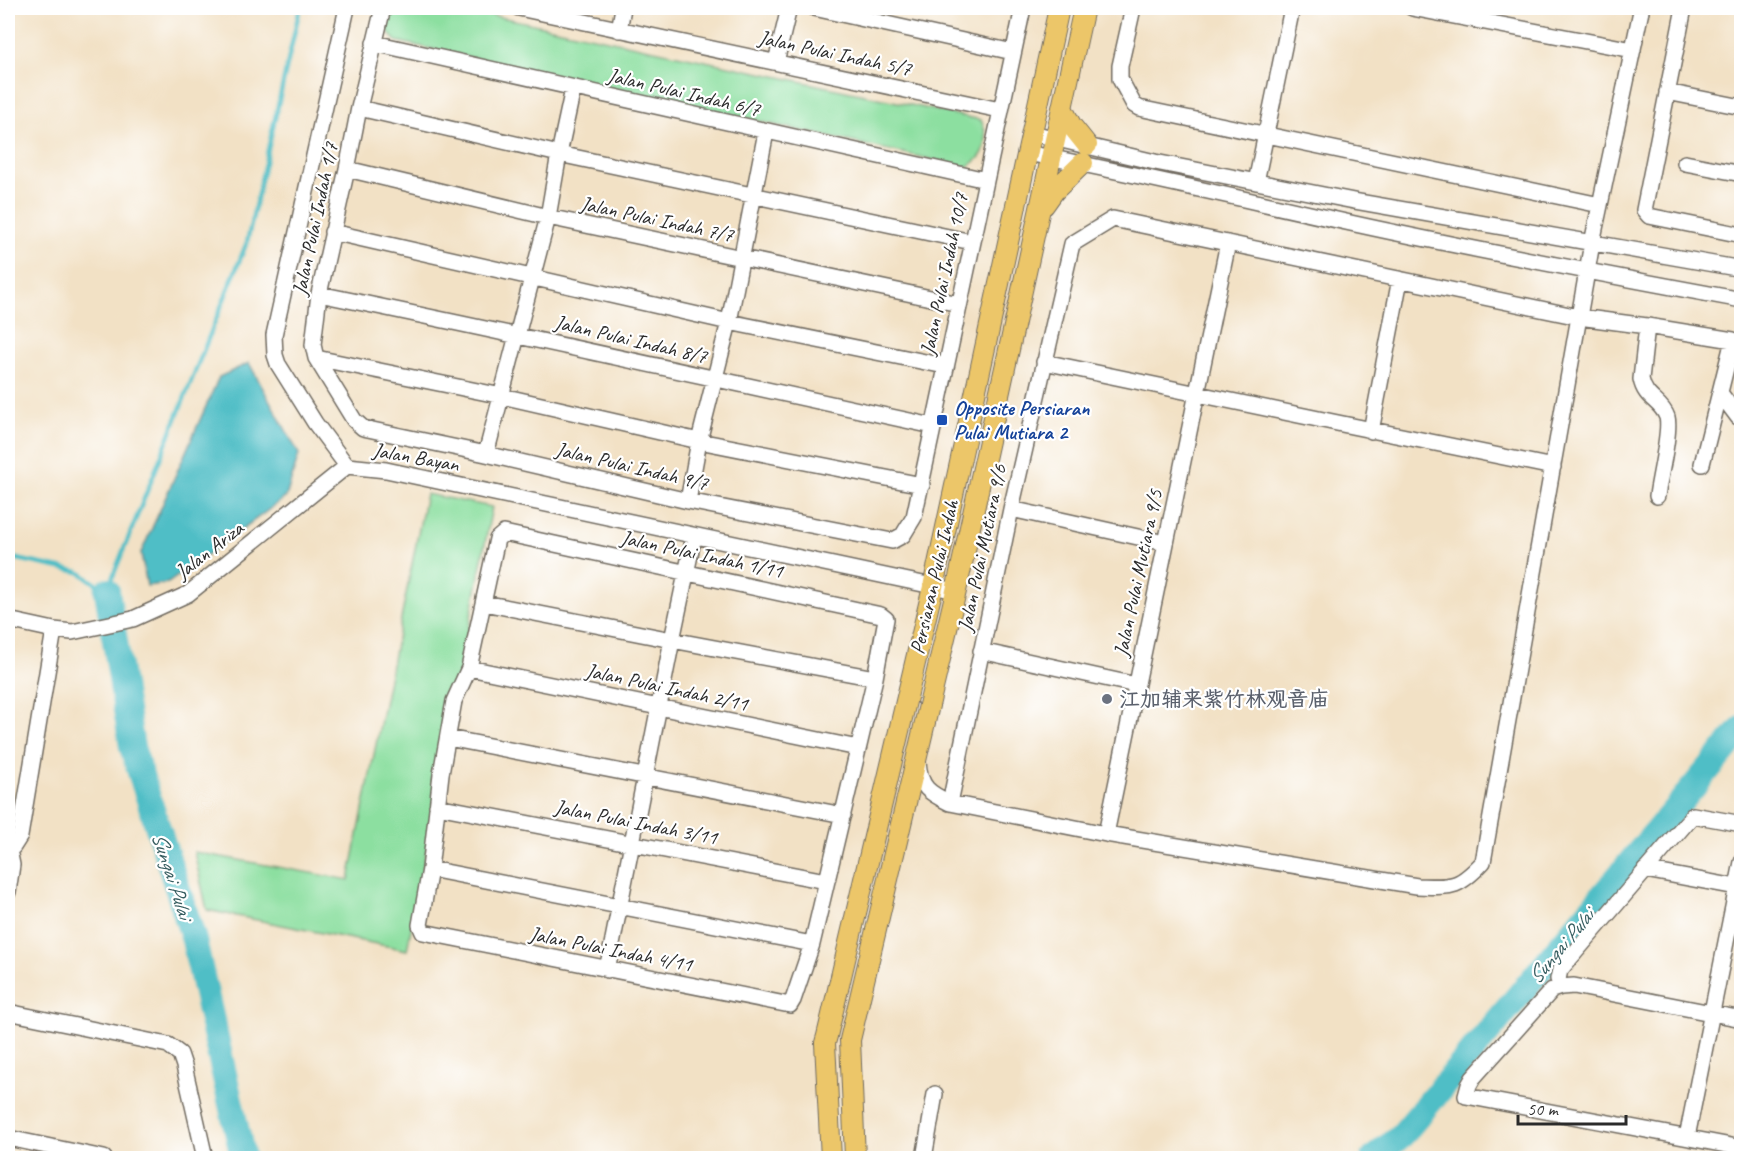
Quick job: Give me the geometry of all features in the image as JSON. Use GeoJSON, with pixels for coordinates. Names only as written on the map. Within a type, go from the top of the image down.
{"type":"FeatureCollection","features":[{"type":"Feature","properties":{"kind":"main road","name":"Persiaran Pulai Indah"},"geometry":{"type":"LineString","coordinates":[[831,1158],[825,1043],[933,587],[1059,8]]}},
{"type":"Feature","properties":{"kind":"main road","name":"Persiaran Pulai Indah"},"geometry":{"type":"LineString","coordinates":[[855,1158],[850,1040],[956,591],[1084,8]]}},
{"type":"Feature","properties":{"kind":"main road"},"geometry":{"type":"LineString","coordinates":[[1040,210],[1085,154],[1062,108]]}},
{"type":"Feature","properties":{"kind":"main road"},"geometry":{"type":"LineString","coordinates":[[845,1158],[852,1112]]}},
{"type":"Feature","properties":{"kind":"street","name":"Jalan Bayan"},"geometry":{"type":"LineString","coordinates":[[347,8],[274,334],[278,364],[315,423],[347,466],[386,470],[956,591]]}},
{"type":"Feature","properties":{"kind":"street","name":"Jalan Pulai Indah 1/7"},"geometry":{"type":"LineString","coordinates":[[363,428],[354,420],[316,358],[313,345],[319,294],[380,8]]}},
{"type":"Feature","properties":{"kind":"street","name":"Jalan Pulai Indah 5/7"},"geometry":{"type":"LineString","coordinates":[[519,8],[1000,110]]}},
{"type":"Feature","properties":{"kind":"street"},"geometry":{"type":"LineString","coordinates":[[619,30],[623,8]]}},
{"type":"Feature","properties":{"kind":"street"},"geometry":{"type":"LineString","coordinates":[[776,62],[789,8]]}},
{"type":"Feature","properties":{"kind":"street"},"geometry":{"type":"LineString","coordinates":[[814,8],[1013,52]]}},
{"type":"Feature","properties":{"kind":"street","name":"Jalan Pulai Indah 10/7"},"geometry":{"type":"LineString","coordinates":[[892,541],[903,535],[914,517],[922,485],[958,304],[1023,8]]}},
{"type":"Feature","properties":{"kind":"street"},"geometry":{"type":"LineString","coordinates":[[1133,8],[1120,66],[1120,79],[1134,105],[1144,110],[1600,205]]}},
{"type":"Feature","properties":{"kind":"street"},"geometry":{"type":"LineString","coordinates":[[1256,182],[1292,8]]}},
{"type":"Feature","properties":{"kind":"street"},"geometry":{"type":"LineString","coordinates":[[1412,8],[1633,50]]}},
{"type":"Feature","properties":{"kind":"street"},"geometry":{"type":"LineString","coordinates":[[1684,8],[1644,210],[1649,216],[1742,235]]}},
{"type":"Feature","properties":{"kind":"street"},"geometry":{"type":"LineString","coordinates":[[918,753],[921,781],[930,793],[950,803],[1106,834],[1417,886],[1450,887],[1468,878],[1483,862],[1592,243],[1641,11]]}},
{"type":"Feature","properties":{"kind":"street","name":"Jalan Pulai Indah 6/7"},"geometry":{"type":"LineString","coordinates":[[374,43],[986,180]]}},
{"type":"Feature","properties":{"kind":"street"},"geometry":{"type":"LineString","coordinates":[[486,454],[548,217],[573,89]]}},
{"type":"Feature","properties":{"kind":"street"},"geometry":{"type":"LineString","coordinates":[[1667,92],[1742,107]]}},
{"type":"Feature","properties":{"kind":"street"},"geometry":{"type":"LineString","coordinates":[[359,108],[559,154],[972,242]]}},
{"type":"Feature","properties":{"kind":"street"},"geometry":{"type":"LineString","coordinates":[[688,501],[699,441],[729,322],[766,132]]}},
{"type":"Feature","properties":{"kind":"street"},"geometry":{"type":"LineString","coordinates":[[1032,133],[1054,148]]}},
{"type":"Feature","properties":{"kind":"street"},"geometry":{"type":"LineString","coordinates":[[1027,153],[1054,148],[1085,154],[1356,224],[1742,300]]}},
{"type":"Feature","properties":{"kind":"street"},"geometry":{"type":"LineString","coordinates":[[1085,154],[1155,162],[1354,201],[1742,270]]}},
{"type":"Feature","properties":{"kind":"street"},"geometry":{"type":"LineString","coordinates":[[1685,163],[1742,174]]}},
{"type":"Feature","properties":{"kind":"street","name":"Jalan Pulai Indah 7/7"},"geometry":{"type":"LineString","coordinates":[[347,169],[548,217],[958,304]]}},
{"type":"Feature","properties":{"kind":"street","name":"Jalan Pulai Mutiara 9/6"},"geometry":{"type":"LineString","coordinates":[[950,803],[1011,509],[1072,244],[1113,219],[1228,243]]}},
{"type":"Feature","properties":{"kind":"street"},"geometry":{"type":"LineString","coordinates":[[332,232],[729,322],[945,366]]}},
{"type":"Feature","properties":{"kind":"street"},"geometry":{"type":"LineString","coordinates":[[1228,243],[1579,317],[1737,342],[1719,393],[1702,464]]}},
{"type":"Feature","properties":{"kind":"street","name":"Jalan Pulai Mutiara 9/5"},"geometry":{"type":"LineString","coordinates":[[1106,834],[1228,243]]}},
{"type":"Feature","properties":{"kind":"street"},"geometry":{"type":"LineString","coordinates":[[1371,431],[1400,279]]}},
{"type":"Feature","properties":{"kind":"street","name":"Jalan Pulai Indah 8/7"},"geometry":{"type":"LineString","coordinates":[[319,294],[933,426]]}},
{"type":"Feature","properties":{"kind":"street"},"geometry":{"type":"LineString","coordinates":[[1647,326],[1641,379],[1648,396],[1659,405],[1666,416],[1668,427],[1656,496]]}},
{"type":"Feature","properties":{"kind":"street"},"geometry":{"type":"LineString","coordinates":[[316,358],[502,396],[699,441],[922,485]]}},
{"type":"Feature","properties":{"kind":"street"},"geometry":{"type":"LineString","coordinates":[[1044,363],[1553,467]]}},
{"type":"Feature","properties":{"kind":"street"},"geometry":{"type":"LineString","coordinates":[[1719,393],[1742,419]]}},
{"type":"Feature","properties":{"kind":"street","name":"Jalan Pulai Indah 9/7"},"geometry":{"type":"LineString","coordinates":[[363,428],[688,501],[892,541]]}},
{"type":"Feature","properties":{"kind":"street","name":"Jalan Ariza"},"geometry":{"type":"LineString","coordinates":[[8,621],[72,632],[133,619],[188,594],[347,466]]}},
{"type":"Feature","properties":{"kind":"street"},"geometry":{"type":"LineString","coordinates":[[1011,509],[1166,543]]}},
{"type":"Feature","properties":{"kind":"street","name":"Jalan Pulai Indah 1/11"},"geometry":{"type":"LineString","coordinates":[[484,603],[497,539],[504,533],[884,616],[887,622],[875,678]]}},
{"type":"Feature","properties":{"kind":"street"},"geometry":{"type":"LineString","coordinates":[[607,970],[694,536]]}},
{"type":"Feature","properties":{"kind":"street"},"geometry":{"type":"LineString","coordinates":[[484,603],[875,678],[812,944],[430,868],[441,774],[454,701],[469,668],[484,603]]}},
{"type":"Feature","properties":{"kind":"street"},"geometry":{"type":"LineString","coordinates":[[8,886],[12,865],[8,850],[16,844],[20,836],[54,630]]}},
{"type":"Feature","properties":{"kind":"street"},"geometry":{"type":"LineString","coordinates":[[981,651],[1136,685]]}},
{"type":"Feature","properties":{"kind":"street","name":"Jalan Pulai Indah 2/11"},"geometry":{"type":"LineString","coordinates":[[469,668],[858,748]]}},
{"type":"Feature","properties":{"kind":"street"},"geometry":{"type":"LineString","coordinates":[[448,738],[843,815]]}},
{"type":"Feature","properties":{"kind":"street","name":"Jalan Pulai Indah 3/11"},"geometry":{"type":"LineString","coordinates":[[437,806],[826,880]]}},
{"type":"Feature","properties":{"kind":"street"},"geometry":{"type":"LineString","coordinates":[[1561,987],[1558,979],[1560,970],[1693,815],[1742,824]]}},
{"type":"Feature","properties":{"kind":"street"},"geometry":{"type":"LineString","coordinates":[[1688,1137],[1739,887],[1742,862]]}},
{"type":"Feature","properties":{"kind":"street","name":"Jalan Pulai Indah 4/11"},"geometry":{"type":"LineString","coordinates":[[430,868],[420,926],[426,934],[787,1005],[794,1000],[812,944]]}},
{"type":"Feature","properties":{"kind":"street"},"geometry":{"type":"LineString","coordinates":[[1645,870],[1739,887]]}},
{"type":"Feature","properties":{"kind":"street"},"geometry":{"type":"LineString","coordinates":[[1742,1019],[1574,986],[1561,987],[1552,990],[1473,1078],[1466,1096],[1742,1148]]}},
{"type":"Feature","properties":{"kind":"street"},"geometry":{"type":"LineString","coordinates":[[8,1012],[168,1045],[180,1054],[184,1066],[205,1158]]}},
{"type":"Feature","properties":{"kind":"street"},"geometry":{"type":"LineString","coordinates":[[924,1158],[935,1094]]}},
{"type":"Feature","properties":{"kind":"street"},"geometry":{"type":"LineString","coordinates":[[8,1138],[104,1158]]}},
{"type":"Feature","properties":{"kind":"green space"},"geometry":{"type":"Polygon","coordinates":[[[389,8],[458,8],[981,120],[986,141],[985,148],[978,159],[966,167],[396,41],[388,30],[389,8]]]}},
{"type":"Feature","properties":{"kind":"green space"},"geometry":{"type":"Polygon","coordinates":[[[426,494],[492,507],[407,950],[207,910],[194,852],[349,880],[426,494]]]}},
{"type":"Feature","properties":{"kind":"water"},"geometry":{"type":"Polygon","coordinates":[[[249,363],[299,454],[286,497],[168,583],[147,586],[141,553],[219,377],[249,363]]]}},
{"type":"Feature","properties":{"kind":"waterway"},"geometry":{"type":"LineString","coordinates":[[8,557],[79,572],[107,591],[247,242],[300,8]]}},
{"type":"Feature","properties":{"kind":"waterway","name":"Sungai Pulai"},"geometry":{"type":"LineString","coordinates":[[107,591],[132,747],[194,940],[243,1158]]}},
{"type":"Feature","properties":{"kind":"waterway","name":"Sungai Pulai"},"geometry":{"type":"LineString","coordinates":[[1374,1158],[1402,1135],[1742,729]]}},
{"type":"Feature","properties":{"kind":"place","name":"Opposite Persiaran Pulai Mutiara 2"},"geometry":{"type":"Point","coordinates":[942,420]}},
{"type":"Feature","properties":{"kind":"place","name":"江加辅来紫竹林观音庙"},"geometry":{"type":"Point","coordinates":[1107,699]}}]}
